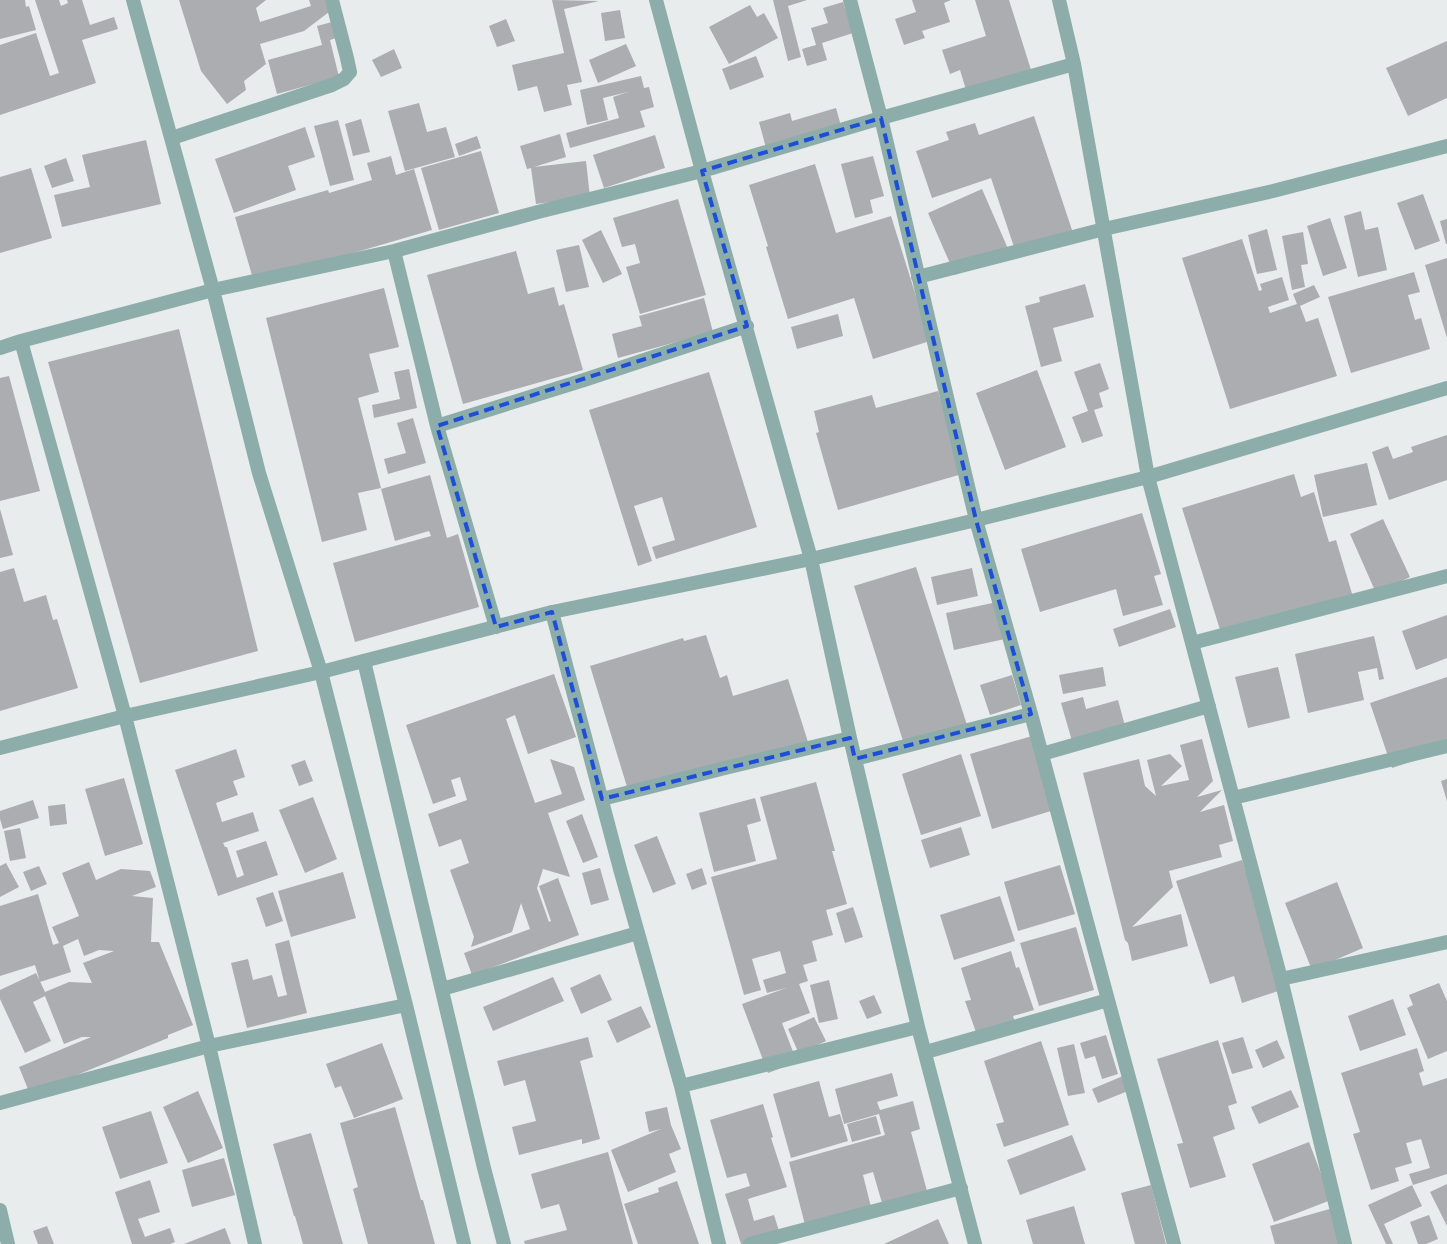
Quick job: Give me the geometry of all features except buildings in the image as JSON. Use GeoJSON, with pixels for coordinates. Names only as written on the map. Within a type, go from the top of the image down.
{"type":"FeatureCollection","features":[{"type":"Feature","properties":{"kind":"street"},"geometry":{"type":"LineString","coordinates":[[133,0],[213,290],[259,473],[321,672],[406,1005],[464,1244]]}},
{"type":"Feature","properties":{"kind":"street"},"geometry":{"type":"LineString","coordinates":[[172,138],[332,85],[344,79],[350,72],[332,0]]}},
{"type":"Feature","properties":{"kind":"street"},"geometry":{"type":"LineString","coordinates":[[656,0],[811,559],[850,738],[918,1027],[975,1244]]}},
{"type":"Feature","properties":{"kind":"street"},"geometry":{"type":"LineString","coordinates":[[850,0],[881,118],[976,520],[1032,714],[1174,1244]]}},
{"type":"Feature","properties":{"kind":"street"},"geometry":{"type":"LineString","coordinates":[[1058,0],[1074,64],[1148,477],[1281,979],[1345,1244]]}},
{"type":"Feature","properties":{"kind":"street"},"geometry":{"type":"LineString","coordinates":[[0,348],[213,290],[394,251],[538,212],[702,171],[1074,64]]}},
{"type":"Feature","properties":{"kind":"street"},"geometry":{"type":"LineString","coordinates":[[918,277],[1104,229],[1273,191],[1447,146]]}},
{"type":"Feature","properties":{"kind":"street"},"geometry":{"type":"LineString","coordinates":[[394,251],[437,426],[496,627]]}},
{"type":"Feature","properties":{"kind":"street"},"geometry":{"type":"LineString","coordinates":[[437,426],[747,326]]}},
{"type":"Feature","properties":{"kind":"street"},"geometry":{"type":"LineString","coordinates":[[21,341],[126,716],[209,1046],[255,1244]]}},
{"type":"Feature","properties":{"kind":"street"},"geometry":{"type":"LineString","coordinates":[[0,748],[126,716],[321,672],[552,612],[811,559],[976,520],[1148,477],[1447,388]]}},
{"type":"Feature","properties":{"kind":"street"},"geometry":{"type":"LineString","coordinates":[[1192,643],[1447,576]]}},
{"type":"Feature","properties":{"kind":"street"},"geometry":{"type":"LineString","coordinates":[[552,612],[681,1086],[718,1244]]}},
{"type":"Feature","properties":{"kind":"street"},"geometry":{"type":"LineString","coordinates":[[364,661],[484,1168],[504,1244]]}},
{"type":"Feature","properties":{"kind":"street"},"geometry":{"type":"LineString","coordinates":[[1042,754],[1209,706]]}},
{"type":"Feature","properties":{"kind":"street"},"geometry":{"type":"LineString","coordinates":[[855,759],[1032,714]]}},
{"type":"Feature","properties":{"kind":"street"},"geometry":{"type":"LineString","coordinates":[[602,800],[850,738]]}},
{"type":"Feature","properties":{"kind":"street"},"geometry":{"type":"LineString","coordinates":[[1233,798],[1447,746]]}},
{"type":"Feature","properties":{"kind":"street"},"geometry":{"type":"LineString","coordinates":[[442,989],[638,933]]}},
{"type":"Feature","properties":{"kind":"street"},"geometry":{"type":"LineString","coordinates":[[1281,979],[1447,942]]}},
{"type":"Feature","properties":{"kind":"street"},"geometry":{"type":"LineString","coordinates":[[926,1052],[1108,1000]]}},
{"type":"Feature","properties":{"kind":"street"},"geometry":{"type":"LineString","coordinates":[[0,1103],[209,1046],[406,1005]]}},
{"type":"Feature","properties":{"kind":"street"},"geometry":{"type":"LineString","coordinates":[[681,1086],[918,1027]]}},
{"type":"Feature","properties":{"kind":"street"},"geometry":{"type":"LineString","coordinates":[[750,1244],[961,1188]]}},
{"type":"Feature","properties":{"kind":"street"},"geometry":{"type":"LineString","coordinates":[[0,1210],[8,1244]]}},
{"type":"Feature","properties":{"kind":"highlighted area"},"geometry":{"type":"Polygon","coordinates":[[[881,118],[976,520],[1031,714],[855,759],[850,738],[602,799],[552,612],[496,627],[437,426],[747,326],[702,171],[881,118]]]}}]}
